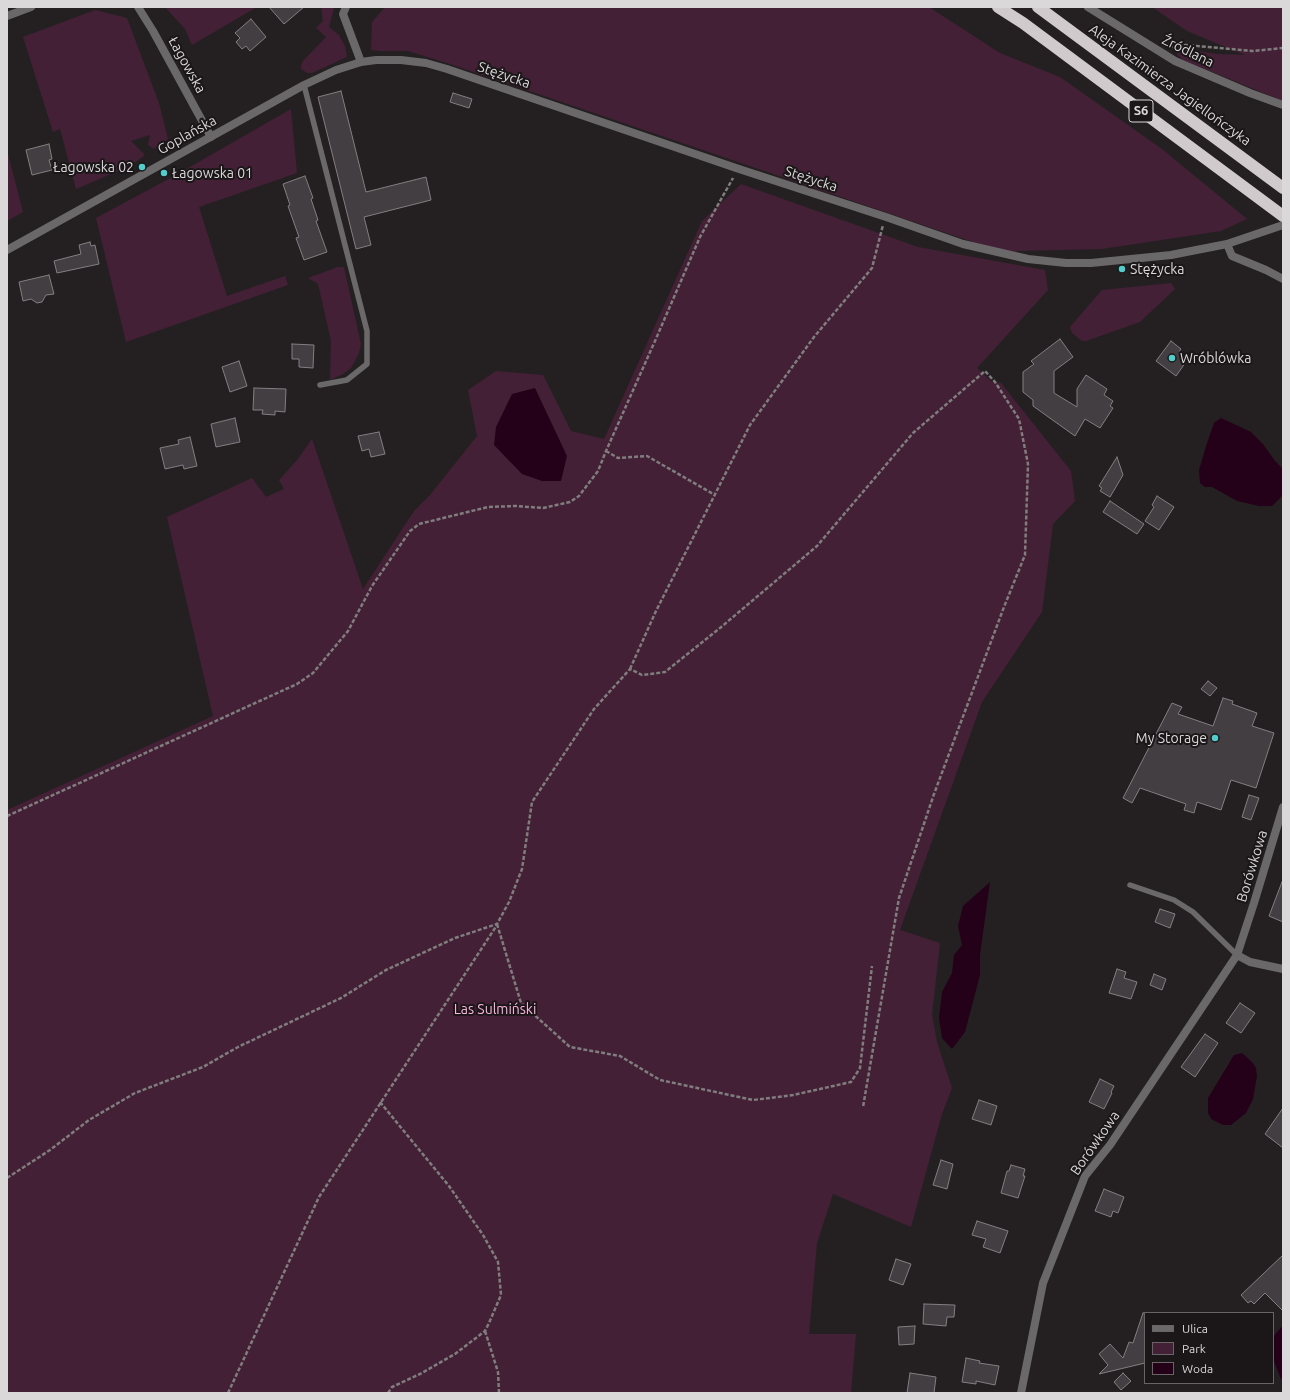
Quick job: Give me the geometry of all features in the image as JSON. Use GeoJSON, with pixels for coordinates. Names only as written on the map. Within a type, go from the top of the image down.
{"type":"FeatureCollection","features":[{"type":"Feature","properties":{"kind":"highway","name":"S6"},"geometry":{"type":"LineString","coordinates":[[998,7],[1029,28],[1283,216]]}},
{"type":"Feature","properties":{"kind":"highway","name":"Aleja Kazimierza Jagiellończyka"},"geometry":{"type":"LineString","coordinates":[[1038,7],[1283,188]]}},
{"type":"Feature","properties":{"kind":"street"},"geometry":{"type":"LineString","coordinates":[[7,16],[31,7]]}},
{"type":"Feature","properties":{"kind":"street","name":"Łagowska"},"geometry":{"type":"LineString","coordinates":[[138,7],[153,31],[211,137]]}},
{"type":"Feature","properties":{"kind":"street"},"geometry":{"type":"LineString","coordinates":[[346,7],[343,14],[361,62]]}},
{"type":"Feature","properties":{"kind":"street","name":"Źródlana"},"geometry":{"type":"LineString","coordinates":[[1088,7],[1175,61],[1250,93],[1283,105]]}},
{"type":"Feature","properties":{"kind":"street","name":"Stężycka"},"geometry":{"type":"LineString","coordinates":[[361,62],[376,60],[401,60],[426,63],[447,69],[728,166],[886,216],[963,244],[1028,259],[1066,263],[1149,258],[1226,244],[1283,225]]}},
{"type":"Feature","properties":{"kind":"street","name":"Goplańska"},"geometry":{"type":"LineString","coordinates":[[7,250],[304,85],[336,70],[361,62]]}},
{"type":"Feature","properties":{"kind":"street"},"geometry":{"type":"LineString","coordinates":[[1226,244],[1232,256],[1266,270],[1283,279]]}},
{"type":"Feature","properties":{"kind":"street","name":"Borówkowa"},"geometry":{"type":"LineString","coordinates":[[1021,1393],[1043,1283],[1085,1176],[1110,1145],[1237,955],[1283,807]]}},
{"type":"Feature","properties":{"kind":"street"},"geometry":{"type":"LineString","coordinates":[[1237,955],[1250,962],[1283,969]]}},
{"type":"Feature","properties":{"kind":"lane"},"geometry":{"type":"LineString","coordinates":[[304,85],[367,331],[367,364],[347,380],[320,385]]}},
{"type":"Feature","properties":{"kind":"lane"},"geometry":{"type":"LineString","coordinates":[[1130,885],[1174,900],[1193,912],[1237,955]]}},
{"type":"Feature","properties":{"kind":"path"},"geometry":{"type":"LineString","coordinates":[[1156,50],[1186,45],[1253,51],[1283,48]]}},
{"type":"Feature","properties":{"kind":"path"},"geometry":{"type":"LineString","coordinates":[[7,816],[297,684],[313,673],[348,631],[372,586],[410,531],[419,524],[488,507],[516,506],[543,508],[570,502],[579,496],[598,471],[700,237],[731,181]]}},
{"type":"Feature","properties":{"kind":"path"},"geometry":{"type":"LineString","coordinates":[[228,1393],[319,1197],[497,924],[509,902],[522,869],[532,802],[594,709],[630,669],[656,611],[750,425],[814,337],[872,268],[886,216]]}},
{"type":"Feature","properties":{"kind":"path"},"geometry":{"type":"LineString","coordinates":[[630,669],[642,674],[665,672],[720,628],[817,546],[913,433],[985,371],[996,382],[1019,419],[1028,464],[1025,555],[934,794],[899,898],[863,1107]]}},
{"type":"Feature","properties":{"kind":"path"},"geometry":{"type":"LineString","coordinates":[[606,451],[618,458],[647,456],[715,495]]}},
{"type":"Feature","properties":{"kind":"path"},"geometry":{"type":"LineString","coordinates":[[497,924],[521,1003],[570,1047],[620,1056],[660,1080],[753,1100],[793,1096],[851,1082],[860,1068],[872,966]]}},
{"type":"Feature","properties":{"kind":"path"},"geometry":{"type":"LineString","coordinates":[[7,1178],[50,1150],[89,1120],[135,1093],[203,1067],[238,1047],[341,998],[386,970],[456,938],[497,924]]}},
{"type":"Feature","properties":{"kind":"path"},"geometry":{"type":"LineString","coordinates":[[380,1102],[449,1186],[483,1234],[498,1262],[501,1295],[485,1331],[456,1354],[420,1374],[392,1387],[388,1393]]}},
{"type":"Feature","properties":{"kind":"path"},"geometry":{"type":"LineString","coordinates":[[485,1331],[498,1372],[499,1393]]}},
{"type":"Feature","properties":{"kind":"green space"},"geometry":{"type":"Polygon","coordinates":[[[165,7],[257,7],[192,45],[185,29],[165,7]]]}},
{"type":"Feature","properties":{"kind":"green space"},"geometry":{"type":"Polygon","coordinates":[[[321,7],[334,8],[329,27],[339,35],[345,46],[347,57],[312,73],[307,73],[301,69],[303,61],[326,37],[316,28],[323,21],[321,7]]]}},
{"type":"Feature","properties":{"kind":"green space"},"geometry":{"type":"Polygon","coordinates":[[[385,7],[929,7],[1000,53],[1060,77],[1162,149],[1247,219],[1221,231],[1102,249],[1014,252],[979,244],[450,64],[408,51],[371,50],[372,22],[385,7]]]}},
{"type":"Feature","properties":{"kind":"green space"},"geometry":{"type":"Polygon","coordinates":[[[1152,7],[1283,7],[1283,101],[1183,60],[1177,54],[1177,51],[1185,49],[1217,54],[1245,55],[1187,31],[1152,7]]]}},
{"type":"Feature","properties":{"kind":"green space"},"geometry":{"type":"Polygon","coordinates":[[[95,10],[127,18],[159,103],[168,139],[154,149],[148,145],[150,135],[131,141],[145,155],[130,166],[76,189],[60,129],[53,132],[23,37],[95,10]]]}},
{"type":"Feature","properties":{"kind":"green space"},"geometry":{"type":"Polygon","coordinates":[[[291,109],[297,173],[199,207],[227,296],[285,276],[288,285],[126,342],[96,218],[176,175],[291,109]]]}},
{"type":"Feature","properties":{"kind":"green space"},"geometry":{"type":"Polygon","coordinates":[[[7,150],[23,212],[7,221],[7,150]]]}},
{"type":"Feature","properties":{"kind":"green space","name":"Las Sulmiński"},"geometry":{"type":"Polygon","coordinates":[[[741,184],[918,247],[1045,270],[1048,290],[977,368],[992,382],[1001,383],[1071,471],[1075,501],[1053,524],[1042,612],[982,702],[900,930],[940,943],[932,1015],[937,1042],[952,1088],[942,1114],[911,1227],[833,1194],[817,1243],[809,1334],[856,1334],[851,1393],[7,1393],[7,810],[213,716],[167,517],[252,478],[266,497],[284,489],[279,480],[298,459],[312,439],[363,589],[414,511],[430,495],[477,436],[468,390],[496,371],[543,375],[571,431],[604,439],[702,221],[741,184]]]}},
{"type":"Feature","properties":{"kind":"green space"},"geometry":{"type":"Polygon","coordinates":[[[338,267],[344,267],[361,344],[359,353],[351,368],[343,374],[330,380],[331,341],[318,284],[308,278],[338,267]]]}},
{"type":"Feature","properties":{"kind":"green space"},"geometry":{"type":"Polygon","coordinates":[[[1171,283],[1175,289],[1140,322],[1086,341],[1082,341],[1072,333],[1070,327],[1102,290],[1171,283]]]}},
{"type":"Feature","properties":{"kind":"water"},"geometry":{"type":"Polygon","coordinates":[[[535,388],[567,456],[561,481],[542,481],[522,474],[494,445],[496,427],[512,394],[535,388]]]}},
{"type":"Feature","properties":{"kind":"water"},"geometry":{"type":"Polygon","coordinates":[[[1221,418],[1251,432],[1263,444],[1275,461],[1283,469],[1283,495],[1272,506],[1259,506],[1237,501],[1212,487],[1205,487],[1200,483],[1199,470],[1206,446],[1214,423],[1221,418]]]}},
{"type":"Feature","properties":{"kind":"water"},"geometry":{"type":"Polygon","coordinates":[[[990,882],[980,955],[980,975],[965,1032],[952,1049],[942,1038],[939,1018],[942,992],[952,973],[954,955],[962,945],[958,926],[963,906],[990,882]]]}},
{"type":"Feature","properties":{"kind":"water"},"geometry":{"type":"Polygon","coordinates":[[[1242,1053],[1253,1063],[1256,1068],[1257,1076],[1253,1099],[1246,1113],[1231,1125],[1223,1125],[1211,1119],[1208,1113],[1208,1098],[1234,1055],[1242,1053]]]}},
{"type":"Feature","properties":{"kind":"water"},"geometry":{"type":"Polygon","coordinates":[[[1283,1325],[1283,1380],[1281,1379],[1274,1362],[1274,1336],[1283,1325]]]}},
{"type":"Feature","properties":{"kind":"building"},"geometry":{"type":"Polygon","coordinates":[[[269,7],[304,7],[284,24],[269,7]]]}},
{"type":"Feature","properties":{"kind":"building"},"geometry":{"type":"Polygon","coordinates":[[[251,19],[266,37],[250,51],[246,46],[242,49],[236,42],[240,38],[235,33],[251,19]]]}},
{"type":"Feature","properties":{"kind":"building"},"geometry":{"type":"Polygon","coordinates":[[[341,91],[366,192],[426,177],[431,200],[364,217],[371,245],[356,249],[318,97],[341,91]]]}},
{"type":"Feature","properties":{"kind":"building"},"geometry":{"type":"Polygon","coordinates":[[[453,93],[472,99],[469,108],[450,102],[453,93]]]}},
{"type":"Feature","properties":{"kind":"building"},"geometry":{"type":"Polygon","coordinates":[[[49,144],[52,159],[49,160],[52,170],[32,175],[26,150],[49,144]]]}},
{"type":"Feature","properties":{"kind":"building"},"geometry":{"type":"Polygon","coordinates":[[[305,176],[313,198],[311,199],[318,220],[316,221],[327,252],[304,260],[296,238],[299,237],[288,206],[290,205],[283,184],[305,176]]]}},
{"type":"Feature","properties":{"kind":"building"},"geometry":{"type":"Polygon","coordinates":[[[90,242],[91,246],[95,245],[99,264],[57,273],[54,261],[81,254],[79,245],[90,242]]]}},
{"type":"Feature","properties":{"kind":"building"},"geometry":{"type":"Polygon","coordinates":[[[49,275],[54,294],[46,295],[42,302],[37,303],[31,299],[23,301],[19,282],[49,275]]]}},
{"type":"Feature","properties":{"kind":"building"},"geometry":{"type":"Polygon","coordinates":[[[1060,339],[1073,357],[1054,371],[1054,393],[1077,407],[1077,389],[1086,375],[1107,389],[1104,395],[1113,401],[1110,406],[1113,408],[1100,428],[1085,419],[1075,436],[1033,406],[1033,400],[1023,392],[1023,372],[1034,364],[1031,361],[1060,339]]]}},
{"type":"Feature","properties":{"kind":"building","name":"Wróblówka"},"geometry":{"type":"Polygon","coordinates":[[[1171,341],[1181,349],[1179,352],[1188,359],[1176,376],[1156,361],[1171,341]]]}},
{"type":"Feature","properties":{"kind":"building"},"geometry":{"type":"Polygon","coordinates":[[[292,344],[314,345],[313,368],[299,367],[299,359],[292,359],[292,344]]]}},
{"type":"Feature","properties":{"kind":"building"},"geometry":{"type":"Polygon","coordinates":[[[239,361],[247,386],[230,392],[222,367],[239,361]]]}},
{"type":"Feature","properties":{"kind":"building"},"geometry":{"type":"Polygon","coordinates":[[[254,388],[286,389],[285,412],[275,411],[275,415],[262,414],[263,410],[253,410],[254,388]]]}},
{"type":"Feature","properties":{"kind":"building"},"geometry":{"type":"Polygon","coordinates":[[[235,418],[240,442],[216,447],[211,424],[235,418]]]}},
{"type":"Feature","properties":{"kind":"building"},"geometry":{"type":"Polygon","coordinates":[[[379,432],[385,454],[371,457],[369,449],[362,451],[358,436],[379,432]]]}},
{"type":"Feature","properties":{"kind":"building"},"geometry":{"type":"Polygon","coordinates":[[[190,437],[197,466],[184,469],[183,465],[165,469],[160,448],[179,444],[178,440],[190,437]]]}},
{"type":"Feature","properties":{"kind":"building"},"geometry":{"type":"Polygon","coordinates":[[[1117,457],[1123,475],[1110,497],[1100,491],[1102,488],[1099,486],[1117,457]]]}},
{"type":"Feature","properties":{"kind":"building"},"geometry":{"type":"Polygon","coordinates":[[[1157,496],[1174,507],[1159,530],[1145,521],[1154,507],[1152,505],[1157,496]]]}},
{"type":"Feature","properties":{"kind":"building"},"geometry":{"type":"Polygon","coordinates":[[[1110,501],[1144,524],[1137,534],[1103,512],[1110,501]]]}},
{"type":"Feature","properties":{"kind":"building"},"geometry":{"type":"Polygon","coordinates":[[[1208,681],[1217,688],[1210,696],[1201,689],[1208,681]]]}},
{"type":"Feature","properties":{"kind":"building"},"geometry":{"type":"Polygon","coordinates":[[[1223,698],[1233,701],[1232,704],[1257,713],[1252,726],[1274,733],[1256,788],[1231,780],[1221,810],[1197,802],[1194,813],[1184,810],[1186,804],[1140,788],[1132,803],[1123,798],[1172,703],[1182,707],[1178,714],[1213,726],[1223,698]]]}},
{"type":"Feature","properties":{"kind":"building"},"geometry":{"type":"Polygon","coordinates":[[[1249,795],[1259,798],[1251,820],[1242,817],[1249,795]]]}},
{"type":"Feature","properties":{"kind":"building"},"geometry":{"type":"Polygon","coordinates":[[[1283,882],[1283,922],[1269,916],[1283,882]]]}},
{"type":"Feature","properties":{"kind":"building"},"geometry":{"type":"Polygon","coordinates":[[[1160,909],[1175,914],[1170,928],[1155,922],[1160,909]]]}},
{"type":"Feature","properties":{"kind":"building"},"geometry":{"type":"Polygon","coordinates":[[[1117,969],[1126,972],[1124,978],[1137,982],[1131,999],[1109,993],[1117,969]]]}},
{"type":"Feature","properties":{"kind":"building"},"geometry":{"type":"Polygon","coordinates":[[[1154,974],[1166,979],[1162,990],[1150,985],[1154,974]]]}},
{"type":"Feature","properties":{"kind":"building"},"geometry":{"type":"Polygon","coordinates":[[[1240,1003],[1255,1013],[1241,1033],[1226,1023],[1240,1003]]]}},
{"type":"Feature","properties":{"kind":"building"},"geometry":{"type":"Polygon","coordinates":[[[1205,1034],[1218,1043],[1195,1077],[1181,1067],[1205,1034]]]}},
{"type":"Feature","properties":{"kind":"building"},"geometry":{"type":"Polygon","coordinates":[[[1100,1079],[1114,1086],[1104,1109],[1089,1102],[1100,1079]]]}},
{"type":"Feature","properties":{"kind":"building"},"geometry":{"type":"Polygon","coordinates":[[[979,1100],[997,1106],[991,1125],[972,1119],[979,1100]]]}},
{"type":"Feature","properties":{"kind":"building"},"geometry":{"type":"Polygon","coordinates":[[[1283,1108],[1283,1148],[1265,1134],[1283,1108]]]}},
{"type":"Feature","properties":{"kind":"building"},"geometry":{"type":"Polygon","coordinates":[[[941,1160],[953,1164],[947,1189],[933,1185],[941,1160]]]}},
{"type":"Feature","properties":{"kind":"building"},"geometry":{"type":"Polygon","coordinates":[[[1011,1165],[1025,1169],[1023,1176],[1025,1176],[1018,1198],[1001,1193],[1007,1171],[1009,1171],[1011,1165]]]}},
{"type":"Feature","properties":{"kind":"building"},"geometry":{"type":"Polygon","coordinates":[[[1104,1189],[1124,1197],[1118,1213],[1113,1211],[1111,1217],[1095,1211],[1104,1189]]]}},
{"type":"Feature","properties":{"kind":"building"},"geometry":{"type":"Polygon","coordinates":[[[977,1221],[1008,1231],[1000,1253],[983,1247],[986,1239],[972,1235],[977,1221]]]}},
{"type":"Feature","properties":{"kind":"building"},"geometry":{"type":"Polygon","coordinates":[[[1283,1255],[1283,1311],[1265,1293],[1254,1304],[1251,1301],[1248,1303],[1241,1295],[1283,1255]]]}},
{"type":"Feature","properties":{"kind":"building"},"geometry":{"type":"Polygon","coordinates":[[[896,1259],[911,1264],[903,1285],[889,1280],[896,1259]]]}},
{"type":"Feature","properties":{"kind":"building"},"geometry":{"type":"Polygon","coordinates":[[[924,1304],[955,1305],[954,1317],[947,1317],[946,1326],[923,1324],[924,1304]]]}},
{"type":"Feature","properties":{"kind":"building"},"geometry":{"type":"Polygon","coordinates":[[[1144,1313],[1144,1363],[1099,1374],[1108,1365],[1099,1354],[1110,1344],[1123,1358],[1129,1342],[1133,1343],[1144,1313]]]}},
{"type":"Feature","properties":{"kind":"building"},"geometry":{"type":"Polygon","coordinates":[[[915,1326],[914,1344],[899,1345],[898,1327],[915,1326]]]}},
{"type":"Feature","properties":{"kind":"building"},"geometry":{"type":"Polygon","coordinates":[[[966,1358],[980,1361],[979,1363],[999,1366],[995,1385],[976,1381],[976,1384],[962,1382],[966,1358]]]}},
{"type":"Feature","properties":{"kind":"building"},"geometry":{"type":"Polygon","coordinates":[[[910,1373],[936,1377],[934,1393],[907,1393],[910,1373]]]}},
{"type":"Feature","properties":{"kind":"building"},"geometry":{"type":"Polygon","coordinates":[[[1123,1373],[1131,1381],[1121,1390],[1114,1382],[1123,1373]]]}},
{"type":"Feature","properties":{"kind":"place","name":"Łagowska 02"},"geometry":{"type":"Point","coordinates":[142,167]}},
{"type":"Feature","properties":{"kind":"place","name":"Łagowska 01"},"geometry":{"type":"Point","coordinates":[164,173]}},
{"type":"Feature","properties":{"kind":"place","name":"Stężycka"},"geometry":{"type":"Point","coordinates":[1122,269]}},
{"type":"Feature","properties":{"kind":"place","name":"Wróblówka"},"geometry":{"type":"Point","coordinates":[1172,358]}},
{"type":"Feature","properties":{"kind":"place","name":"My Storage"},"geometry":{"type":"Point","coordinates":[1215,738]}}]}
